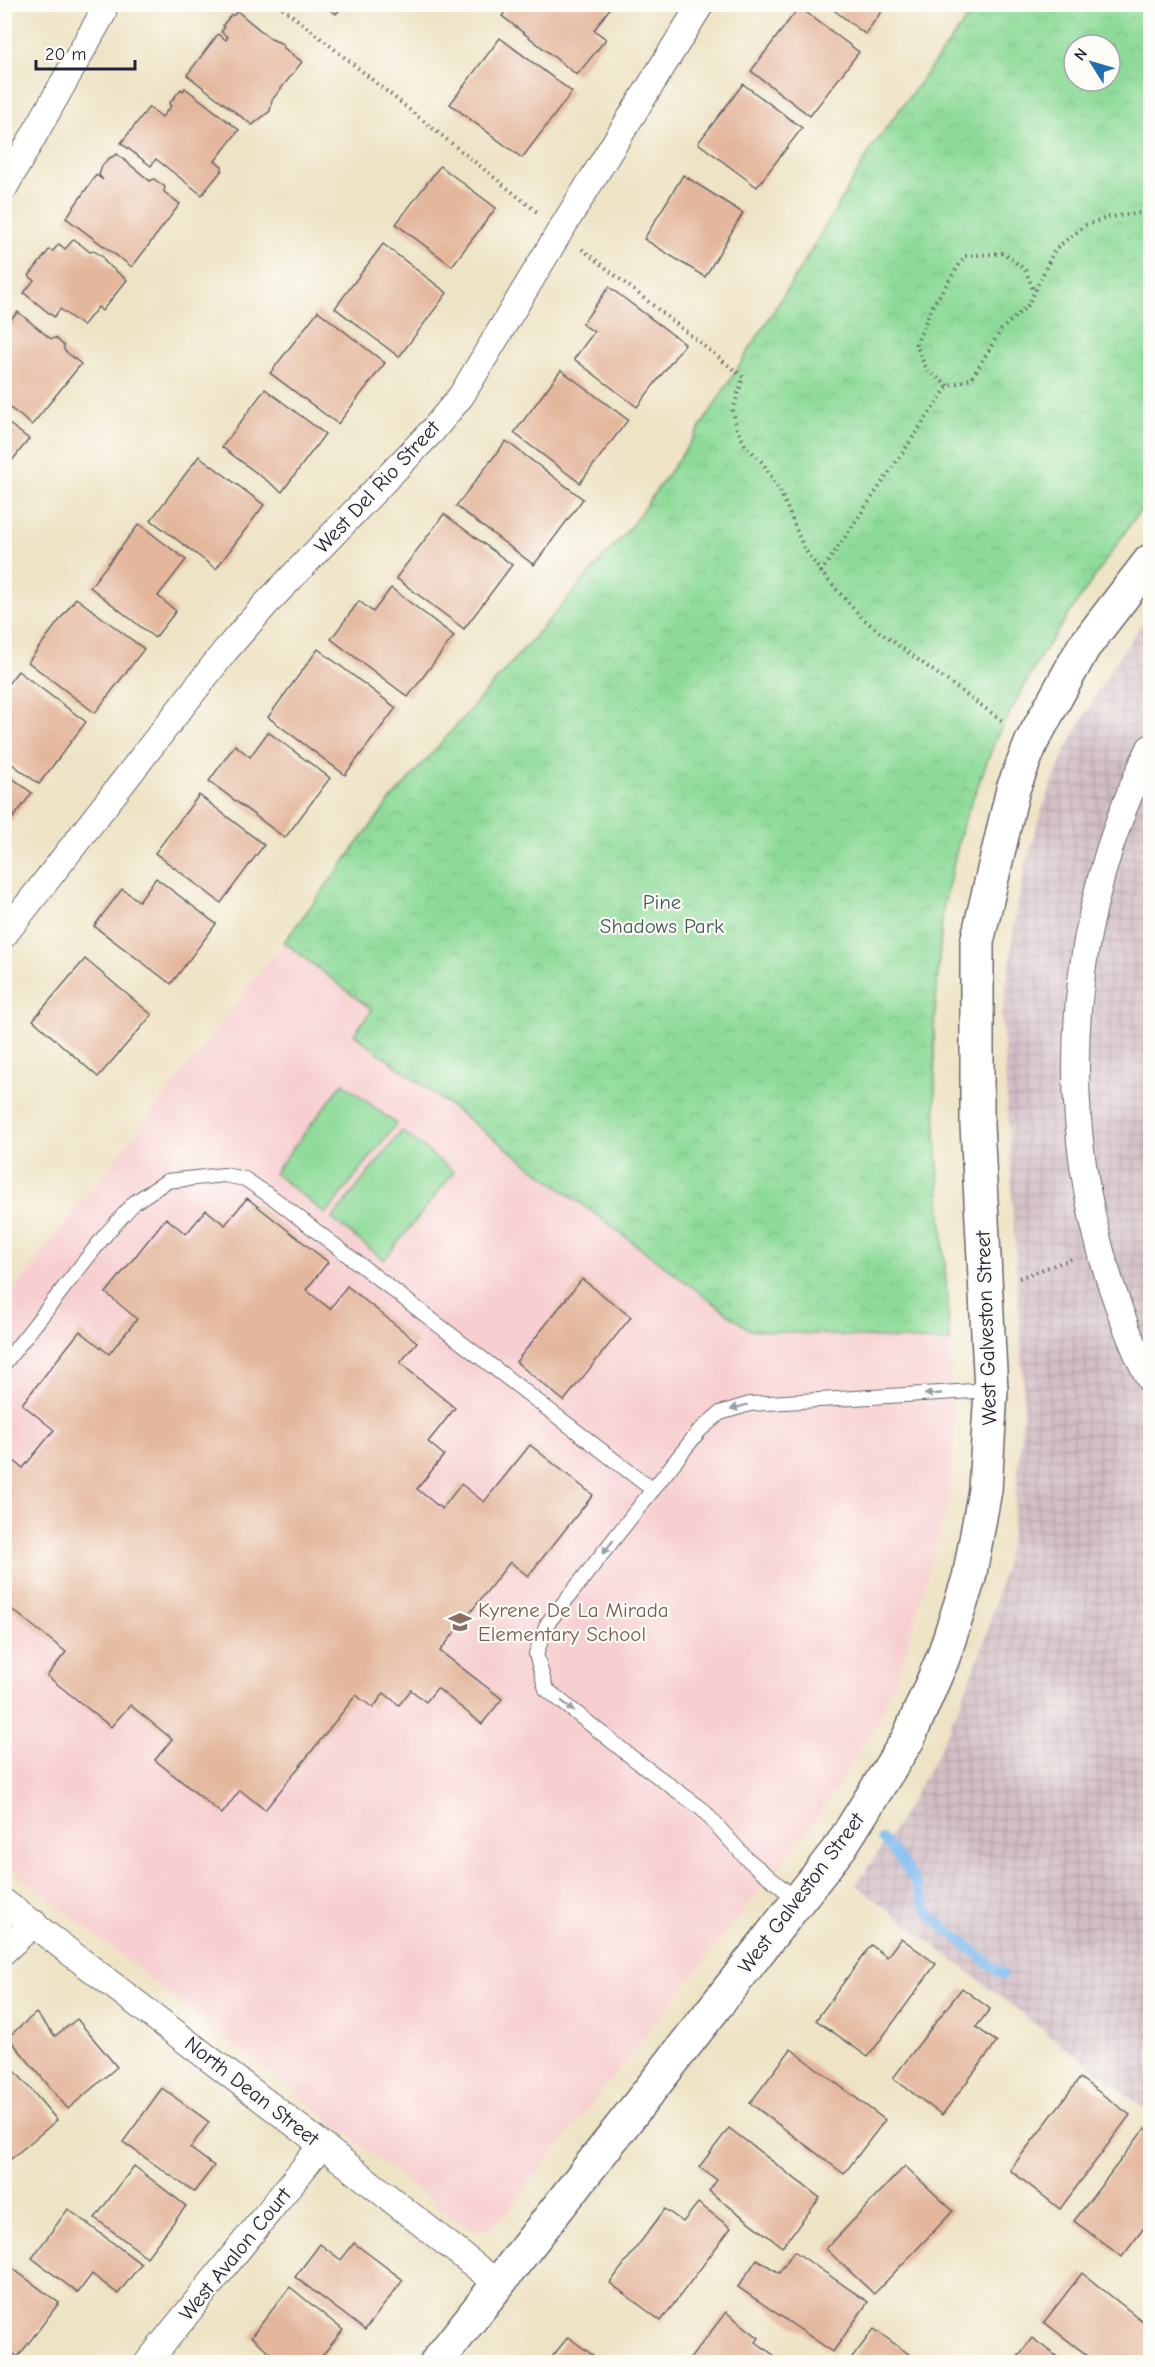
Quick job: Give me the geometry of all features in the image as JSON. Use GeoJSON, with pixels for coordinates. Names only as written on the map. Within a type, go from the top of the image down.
{"type":"FeatureCollection","features":[{"type":"Feature","properties":{"kind":"street","name":"West Del Rio Street"},"geometry":{"type":"LineString","coordinates":[[4,935],[225,651],[265,605],[433,430],[461,396],[701,4]]}},
{"type":"Feature","properties":{"kind":"street"},"geometry":{"type":"LineString","coordinates":[[4,188],[103,13]]}},
{"type":"Feature","properties":{"kind":"street","name":"West Galveston Street"},"geometry":{"type":"LineString","coordinates":[[436,2362],[841,1846],[908,1739],[943,1658],[969,1578],[985,1490],[992,1390],[977,1125],[977,942],[1013,789],[1032,741],[1083,648],[1150,561]]}},
{"type":"Feature","properties":{"kind":"street"},"geometry":{"type":"LineString","coordinates":[[1150,748],[1126,800],[1100,878],[1087,938],[1075,1045],[1081,1154],[1089,1200],[1100,1249],[1115,1299],[1150,1380]]}},
{"type":"Feature","properties":{"kind":"street","name":"North Dean Street"},"geometry":{"type":"LineString","coordinates":[[4,1902],[322,2145],[497,2283]]}},
{"type":"Feature","properties":{"kind":"street"},"geometry":{"type":"LineString","coordinates":[[4,1951],[34,1923]]}},
{"type":"Feature","properties":{"kind":"street","name":"West Avalon Court"},"geometry":{"type":"LineString","coordinates":[[148,2362],[322,2145]]}},
{"type":"Feature","properties":{"kind":"lane"},"geometry":{"type":"LineString","coordinates":[[4,1364],[71,1277],[135,1202],[167,1182],[224,1175],[245,1179],[276,1200],[653,1490]]}},
{"type":"Feature","properties":{"kind":"lane"},"geometry":{"type":"LineString","coordinates":[[798,1901],[746,1858],[702,1809],[634,1759],[546,1689],[536,1654],[547,1624],[699,1431],[720,1413],[750,1404],[992,1390]]}},
{"type":"Feature","properties":{"kind":"path"},"geometry":{"type":"LineString","coordinates":[[278,4],[743,377],[733,410],[736,428],[745,445],[763,463],[780,491],[804,548],[822,572],[860,616],[877,630],[1032,741]]}},
{"type":"Feature","properties":{"kind":"path"},"geometry":{"type":"LineString","coordinates":[[822,572],[948,386],[972,378],[1001,330],[1028,305],[1054,249],[1086,225],[1108,217],[1150,212]]}},
{"type":"Feature","properties":{"kind":"path"},"geometry":{"type":"LineString","coordinates":[[948,386],[926,369],[916,344],[933,305],[965,256],[1004,253],[1026,271],[1034,292]]}},
{"type":"Feature","properties":{"kind":"path"},"geometry":{"type":"LineString","coordinates":[[987,1289],[1100,1249]]}},
{"type":"Feature","properties":{"kind":"shaded area"},"geometry":{"type":"Polygon","coordinates":[[[1150,612],[1150,2113],[856,1885],[900,1820],[938,1753],[985,1641],[1003,1572],[1013,1526],[1024,1402],[1002,1017],[1016,915],[1025,867],[1041,813],[1065,751],[1109,672],[1150,612]]]}},
{"type":"Feature","properties":{"kind":"shaded area","name":"Kyrene De La Mirada Elementary School"},"geometry":{"type":"Polygon","coordinates":[[[284,942],[372,1010],[355,1035],[750,1330],[950,1342],[954,1434],[946,1508],[903,1660],[878,1720],[824,1809],[500,2220],[491,2227],[479,2231],[452,2217],[5,1864],[4,1303],[284,942]]]}},
{"type":"Feature","properties":{"kind":"green space","name":"Pine Shadows Park"},"geometry":{"type":"Polygon","coordinates":[[[977,5],[1150,5],[1150,496],[1043,652],[997,736],[963,824],[943,908],[934,1026],[936,1136],[950,1342],[750,1330],[354,1034],[372,1010],[284,942],[389,802],[629,529],[695,436],[800,269],[873,146],[977,5]]]}},
{"type":"Feature","properties":{"kind":"green space"},"geometry":{"type":"Polygon","coordinates":[[[343,1083],[396,1124],[326,1214],[274,1173],[343,1083]]]}},
{"type":"Feature","properties":{"kind":"green space"},"geometry":{"type":"Polygon","coordinates":[[[402,1131],[454,1172],[384,1260],[332,1219],[402,1131]]]}},
{"type":"Feature","properties":{"kind":"building"},"geometry":{"type":"Polygon","coordinates":[[[322,4],[343,4],[336,14],[322,4]]]}},
{"type":"Feature","properties":{"kind":"building"},"geometry":{"type":"Polygon","coordinates":[[[511,4],[613,4],[594,30],[606,39],[577,75],[502,16],[511,4]]]}},
{"type":"Feature","properties":{"kind":"building"},"geometry":{"type":"Polygon","coordinates":[[[826,4],[887,4],[865,34],[826,4]]]}},
{"type":"Feature","properties":{"kind":"building"},"geometry":{"type":"Polygon","coordinates":[[[799,7],[859,52],[810,116],[751,71],[799,7]]]}},
{"type":"Feature","properties":{"kind":"building"},"geometry":{"type":"Polygon","coordinates":[[[237,11],[271,39],[283,44],[284,48],[302,62],[272,100],[270,111],[252,125],[187,75],[218,34],[226,40],[228,37],[221,32],[223,25],[237,11]]]}},
{"type":"Feature","properties":{"kind":"building"},"geometry":{"type":"Polygon","coordinates":[[[500,38],[572,92],[522,158],[450,104],[500,38]]]}},
{"type":"Feature","properties":{"kind":"building"},"geometry":{"type":"Polygon","coordinates":[[[743,84],[802,128],[757,187],[698,143],[743,84]]]}},
{"type":"Feature","properties":{"kind":"building"},"geometry":{"type":"Polygon","coordinates":[[[185,88],[239,130],[215,161],[222,166],[222,170],[202,195],[156,159],[151,166],[121,143],[149,107],[162,117],[171,106],[169,104],[181,89],[183,91],[185,88]]]}},
{"type":"Feature","properties":{"kind":"building"},"geometry":{"type":"Polygon","coordinates":[[[117,154],[150,181],[154,179],[165,187],[164,192],[180,204],[132,267],[66,218],[96,175],[103,180],[99,175],[102,166],[117,154]]]}},
{"type":"Feature","properties":{"kind":"building"},"geometry":{"type":"Polygon","coordinates":[[[440,166],[496,208],[452,266],[396,224],[440,166]]]}},
{"type":"Feature","properties":{"kind":"building"},"geometry":{"type":"Polygon","coordinates":[[[683,175],[743,213],[705,277],[644,239],[683,175]]]}},
{"type":"Feature","properties":{"kind":"building"},"geometry":{"type":"Polygon","coordinates":[[[74,239],[90,252],[94,251],[103,257],[105,262],[127,280],[102,311],[98,307],[83,326],[60,309],[54,317],[24,293],[34,280],[29,276],[49,250],[53,251],[59,244],[65,249],[74,239]]]}},
{"type":"Feature","properties":{"kind":"building"},"geometry":{"type":"Polygon","coordinates":[[[383,244],[447,293],[399,357],[335,308],[383,244]]]}},
{"type":"Feature","properties":{"kind":"building"},"geometry":{"type":"Polygon","coordinates":[[[609,287],[685,344],[637,407],[574,359],[594,332],[582,324],[609,287]]]}},
{"type":"Feature","properties":{"kind":"building"},"geometry":{"type":"Polygon","coordinates":[[[318,311],[385,363],[338,424],[270,373],[318,311]]]}},
{"type":"Feature","properties":{"kind":"building"},"geometry":{"type":"Polygon","coordinates":[[[18,312],[51,339],[56,338],[64,346],[64,350],[81,364],[32,425],[4,403],[4,341],[7,338],[4,336],[4,326],[18,312]]]}},
{"type":"Feature","properties":{"kind":"building"},"geometry":{"type":"Polygon","coordinates":[[[561,370],[628,420],[580,483],[514,433],[561,370]]]}},
{"type":"Feature","properties":{"kind":"building"},"geometry":{"type":"Polygon","coordinates":[[[265,389],[325,434],[282,492],[222,447],[265,389]]]}},
{"type":"Feature","properties":{"kind":"building"},"geometry":{"type":"Polygon","coordinates":[[[4,420],[29,439],[4,471],[4,420]]]}},
{"type":"Feature","properties":{"kind":"building"},"geometry":{"type":"Polygon","coordinates":[[[506,441],[583,499],[534,565],[456,506],[506,441]]]}},
{"type":"Feature","properties":{"kind":"building"},"geometry":{"type":"Polygon","coordinates":[[[199,456],[264,505],[216,569],[151,520],[199,456]]]}},
{"type":"Feature","properties":{"kind":"building"},"geometry":{"type":"Polygon","coordinates":[[[444,514],[512,565],[464,629],[396,578],[444,514]]]}},
{"type":"Feature","properties":{"kind":"building"},"geometry":{"type":"Polygon","coordinates":[[[139,524],[186,560],[158,596],[176,611],[155,638],[90,587],[139,524]]]}},
{"type":"Feature","properties":{"kind":"building"},"geometry":{"type":"Polygon","coordinates":[[[391,588],[454,636],[408,697],[331,639],[359,601],[373,612],[391,588]]]}},
{"type":"Feature","properties":{"kind":"building"},"geometry":{"type":"Polygon","coordinates":[[[76,598],[144,649],[95,713],[28,662],[76,598]]]}},
{"type":"Feature","properties":{"kind":"building"},"geometry":{"type":"Polygon","coordinates":[[[318,649],[396,708],[345,775],[268,717],[318,649]]]}},
{"type":"Feature","properties":{"kind":"building"},"geometry":{"type":"Polygon","coordinates":[[[18,671],[86,722],[39,784],[4,758],[4,689],[18,671]]]}},
{"type":"Feature","properties":{"kind":"building"},"geometry":{"type":"Polygon","coordinates":[[[268,732],[330,778],[285,838],[209,781],[235,745],[250,757],[268,732]]]}},
{"type":"Feature","properties":{"kind":"building"},"geometry":{"type":"Polygon","coordinates":[[[4,772],[32,793],[4,830],[4,772]]]}},
{"type":"Feature","properties":{"kind":"building"},"geometry":{"type":"Polygon","coordinates":[[[199,795],[264,845],[221,903],[155,853],[199,795]]]}},
{"type":"Feature","properties":{"kind":"building"},"geometry":{"type":"Polygon","coordinates":[[[156,878],[216,924],[171,984],[94,926],[122,889],[139,901],[156,878]]]}},
{"type":"Feature","properties":{"kind":"building"},"geometry":{"type":"Polygon","coordinates":[[[85,959],[152,1015],[98,1077],[33,1020],[85,959]]]}},
{"type":"Feature","properties":{"kind":"building"},"geometry":{"type":"Polygon","coordinates":[[[247,1198],[328,1262],[306,1290],[330,1309],[347,1286],[417,1342],[400,1363],[455,1408],[428,1442],[444,1455],[417,1489],[442,1509],[461,1484],[484,1502],[530,1445],[593,1495],[528,1576],[510,1562],[440,1651],[502,1699],[482,1724],[437,1688],[426,1702],[411,1690],[399,1705],[384,1693],[373,1708],[356,1695],[265,1810],[240,1790],[222,1814],[155,1760],[172,1739],[130,1705],[111,1727],[47,1676],[66,1652],[4,1603],[4,1453],[23,1468],[54,1430],[22,1404],[80,1331],[109,1354],[137,1319],[106,1293],[166,1218],[186,1234],[206,1210],[225,1225],[247,1198]]]}},
{"type":"Feature","properties":{"kind":"building"},"geometry":{"type":"Polygon","coordinates":[[[582,1279],[631,1317],[564,1401],[516,1362],[582,1279]]]}},
{"type":"Feature","properties":{"kind":"building"},"geometry":{"type":"Polygon","coordinates":[[[901,1938],[936,1964],[868,2057],[816,2020],[871,1945],[887,1957],[901,1938]]]}},
{"type":"Feature","properties":{"kind":"building"},"geometry":{"type":"Polygon","coordinates":[[[962,1988],[990,2009],[976,2027],[997,2042],[942,2115],[893,2078],[962,1988]]]}},
{"type":"Feature","properties":{"kind":"building"},"geometry":{"type":"Polygon","coordinates":[[[36,2013],[55,2036],[77,2019],[117,2067],[68,2109],[8,2037],[36,2013]]]}},
{"type":"Feature","properties":{"kind":"building"},"geometry":{"type":"Polygon","coordinates":[[[791,2049],[885,2120],[844,2174],[750,2103],[791,2049]]]}},
{"type":"Feature","properties":{"kind":"building"},"geometry":{"type":"Polygon","coordinates":[[[16,2072],[57,2120],[11,2159],[4,2151],[4,2082],[16,2072]]]}},
{"type":"Feature","properties":{"kind":"building"},"geometry":{"type":"Polygon","coordinates":[[[1080,2078],[1130,2115],[1060,2209],[1010,2170],[1080,2078]]]}},
{"type":"Feature","properties":{"kind":"building"},"geometry":{"type":"Polygon","coordinates":[[[162,2088],[209,2122],[190,2148],[214,2166],[194,2192],[123,2142],[162,2088]]]}},
{"type":"Feature","properties":{"kind":"building"},"geometry":{"type":"Polygon","coordinates":[[[729,2128],[820,2198],[782,2247],[709,2191],[717,2180],[699,2167],[729,2128]]]}},
{"type":"Feature","properties":{"kind":"building"},"geometry":{"type":"Polygon","coordinates":[[[1145,2128],[1150,2132],[1150,2220],[1122,2257],[1074,2221],[1145,2128]]]}},
{"type":"Feature","properties":{"kind":"building"},"geometry":{"type":"Polygon","coordinates":[[[134,2166],[186,2206],[147,2257],[95,2218],[134,2166]]]}},
{"type":"Feature","properties":{"kind":"building"},"geometry":{"type":"Polygon","coordinates":[[[905,2166],[953,2211],[874,2294],[826,2249],[905,2166]]]}},
{"type":"Feature","properties":{"kind":"building"},"geometry":{"type":"Polygon","coordinates":[[[698,2203],[731,2228],[661,2321],[610,2283],[665,2209],[683,2222],[698,2203]]]}},
{"type":"Feature","properties":{"kind":"building"},"geometry":{"type":"Polygon","coordinates":[[[68,2209],[141,2264],[118,2294],[92,2274],[78,2293],[32,2258],[68,2209]]]}},
{"type":"Feature","properties":{"kind":"building"},"geometry":{"type":"Polygon","coordinates":[[[354,2243],[403,2280],[365,2330],[295,2277],[320,2244],[341,2260],[354,2243]]]}},
{"type":"Feature","properties":{"kind":"building"},"geometry":{"type":"Polygon","coordinates":[[[794,2251],[868,2302],[833,2352],[738,2287],[757,2259],[779,2273],[794,2251]]]}},
{"type":"Feature","properties":{"kind":"building"},"geometry":{"type":"Polygon","coordinates":[[[8,2265],[59,2303],[18,2357],[4,2347],[4,2269],[8,2265]]]}},
{"type":"Feature","properties":{"kind":"building"},"geometry":{"type":"Polygon","coordinates":[[[1082,2273],[1150,2327],[1150,2362],[1096,2362],[1044,2322],[1082,2273]]]}},
{"type":"Feature","properties":{"kind":"building"},"geometry":{"type":"Polygon","coordinates":[[[290,2287],[343,2330],[317,2362],[282,2362],[251,2337],[290,2287]]]}},
{"type":"Feature","properties":{"kind":"building"},"geometry":{"type":"Polygon","coordinates":[[[726,2312],[759,2338],[756,2342],[783,2362],[692,2362],[689,2360],[726,2312]]]}},
{"type":"Feature","properties":{"kind":"building"},"geometry":{"type":"Polygon","coordinates":[[[874,2329],[920,2362],[849,2362],[874,2329]]]}},
{"type":"Feature","properties":{"kind":"building"},"geometry":{"type":"Polygon","coordinates":[[[568,2337],[602,2362],[548,2362],[568,2337]]]}},
{"type":"Feature","properties":{"kind":"building"},"geometry":{"type":"Polygon","coordinates":[[[1032,2338],[1064,2362],[1014,2362],[1032,2338]]]}},
{"type":"Feature","properties":{"kind":"waterway"},"geometry":{"type":"LineString","coordinates":[[882,1839],[907,1869],[933,1918],[1002,1974]]}},
{"type":"Feature","properties":{"kind":"place","name":"Kyrene De La Mirada Elementary School"},"geometry":{"type":"Point","coordinates":[460,1622]}}]}
